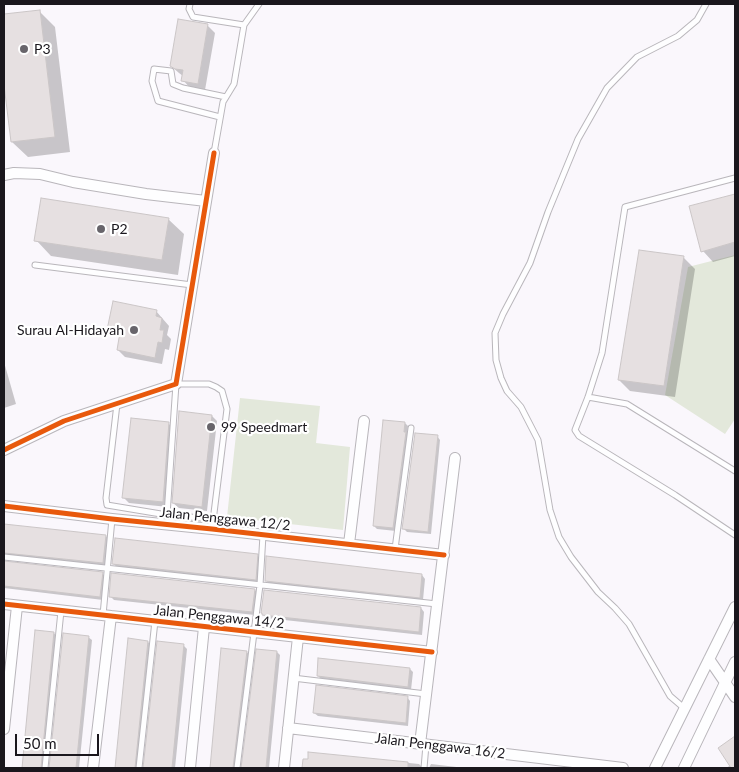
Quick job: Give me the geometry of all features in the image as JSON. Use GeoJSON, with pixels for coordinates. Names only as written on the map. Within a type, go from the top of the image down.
{"type":"FeatureCollection","features":[{"type":"Feature","properties":{"kind":"street"},"geometry":{"type":"LineString","coordinates":[[4,450],[64,421],[176,384],[214,153]]}},
{"type":"Feature","properties":{"kind":"street"},"geometry":{"type":"LineString","coordinates":[[4,175],[40,174],[73,182],[146,194],[206,201]]}},
{"type":"Feature","properties":{"kind":"street"},"geometry":{"type":"LineString","coordinates":[[349,544],[364,421]]}},
{"type":"Feature","properties":{"kind":"street"},"geometry":{"type":"LineString","coordinates":[[423,744],[437,604],[456,458]]}},
{"type":"Feature","properties":{"kind":"street","name":"Jalan Penggawa 12/2"},"geometry":{"type":"LineString","coordinates":[[4,506],[112,519],[213,524],[263,534],[444,555]]}},
{"type":"Feature","properties":{"kind":"street","name":"Jalan Penggawa 14/2"},"geometry":{"type":"LineString","coordinates":[[4,604],[432,652]]}},
{"type":"Feature","properties":{"kind":"street"},"geometry":{"type":"LineString","coordinates":[[4,729],[17,606]]}},
{"type":"Feature","properties":{"kind":"street"},"geometry":{"type":"LineString","coordinates":[[655,768],[735,607]]}},
{"type":"Feature","properties":{"kind":"street"},"geometry":{"type":"LineString","coordinates":[[93,768],[107,616]]}},
{"type":"Feature","properties":{"kind":"street"},"geometry":{"type":"LineString","coordinates":[[190,768],[204,627]]}},
{"type":"Feature","properties":{"kind":"street"},"geometry":{"type":"LineString","coordinates":[[284,768],[298,637]]}},
{"type":"Feature","properties":{"kind":"street"},"geometry":{"type":"LineString","coordinates":[[709,658],[735,697]]}},
{"type":"Feature","properties":{"kind":"street"},"geometry":{"type":"LineString","coordinates":[[684,768],[735,662]]}},
{"type":"Feature","properties":{"kind":"street","name":"Jalan Penggawa 16/2"},"geometry":{"type":"LineString","coordinates":[[288,728],[622,768]]}},
{"type":"Feature","properties":{"kind":"lane"},"geometry":{"type":"LineString","coordinates":[[190,4],[189,9],[193,17],[244,25]]}},
{"type":"Feature","properties":{"kind":"lane"},"geometry":{"type":"LineString","coordinates":[[214,153],[223,102],[234,84],[244,25],[259,4]]}},
{"type":"Feature","properties":{"kind":"lane"},"geometry":{"type":"LineString","coordinates":[[685,709],[670,696],[629,624],[598,592],[571,557],[559,537],[545,487],[538,440],[521,408],[507,391],[501,378],[496,360],[495,333],[530,263],[548,212],[578,139],[607,88],[638,58],[678,36],[697,20],[706,4]]}},
{"type":"Feature","properties":{"kind":"lane"},"geometry":{"type":"LineString","coordinates":[[220,117],[158,101],[152,81],[154,69],[171,71],[173,84],[182,88],[226,97]]}},
{"type":"Feature","properties":{"kind":"lane"},"geometry":{"type":"LineString","coordinates":[[735,178],[625,207],[602,352],[575,430],[579,436],[675,495],[735,536]]}},
{"type":"Feature","properties":{"kind":"lane"},"geometry":{"type":"LineString","coordinates":[[35,265],[192,285]]}},
{"type":"Feature","properties":{"kind":"lane"},"geometry":{"type":"LineString","coordinates":[[117,404],[106,498],[107,505],[213,524],[227,409],[222,391],[209,384],[176,384],[167,515]]}},
{"type":"Feature","properties":{"kind":"lane"},"geometry":{"type":"LineString","coordinates":[[588,397],[627,404],[735,470]]}},
{"type":"Feature","properties":{"kind":"lane"},"geometry":{"type":"LineString","coordinates":[[395,549],[411,428]]}},
{"type":"Feature","properties":{"kind":"lane"},"geometry":{"type":"LineString","coordinates":[[107,616],[107,568],[112,519]]}},
{"type":"Feature","properties":{"kind":"lane"},"geometry":{"type":"LineString","coordinates":[[237,768],[260,585],[263,534]]}},
{"type":"Feature","properties":{"kind":"lane"},"geometry":{"type":"LineString","coordinates":[[4,557],[437,604]]}},
{"type":"Feature","properties":{"kind":"lane"},"geometry":{"type":"LineString","coordinates":[[45,768],[62,611]]}},
{"type":"Feature","properties":{"kind":"lane"},"geometry":{"type":"LineString","coordinates":[[139,768],[155,621]]}},
{"type":"Feature","properties":{"kind":"lane"},"geometry":{"type":"LineString","coordinates":[[293,678],[427,694]]}},
{"type":"Feature","properties":{"kind":"lane"},"geometry":{"type":"LineString","coordinates":[[423,744],[424,768]]}},
{"type":"Feature","properties":{"kind":"shaded area"},"geometry":{"type":"Polygon","coordinates":[[[735,255],[735,419],[725,434],[665,395],[688,267],[735,255]]]}},
{"type":"Feature","properties":{"kind":"shaded area"},"geometry":{"type":"Polygon","coordinates":[[[240,398],[320,406],[316,443],[350,447],[343,530],[227,517],[240,398]]]}},
{"type":"Feature","properties":{"kind":"building","name":"P3"},"geometry":{"type":"Polygon","coordinates":[[[40,10],[55,137],[11,142],[4,85],[4,14],[40,10]]]}},
{"type":"Feature","properties":{"kind":"building"},"geometry":{"type":"Polygon","coordinates":[[[178,19],[208,24],[198,84],[181,81],[183,70],[170,66],[178,19]]]}},
{"type":"Feature","properties":{"kind":"building"},"geometry":{"type":"Polygon","coordinates":[[[735,194],[735,242],[701,252],[689,206],[735,194]]]}},
{"type":"Feature","properties":{"kind":"building","name":"P2"},"geometry":{"type":"Polygon","coordinates":[[[41,198],[169,218],[162,260],[34,241],[41,198]]]}},
{"type":"Feature","properties":{"kind":"building"},"geometry":{"type":"Polygon","coordinates":[[[639,250],[684,256],[664,386],[618,380],[639,250]]]}},
{"type":"Feature","properties":{"kind":"building","name":"Surau Al-Hidayah"},"geometry":{"type":"Polygon","coordinates":[[[113,301],[157,310],[156,316],[162,318],[160,330],[164,330],[162,343],[158,342],[155,358],[117,350],[120,332],[107,330],[113,301]]]}},
{"type":"Feature","properties":{"kind":"building"},"geometry":{"type":"Polygon","coordinates":[[[179,411],[212,415],[202,507],[172,503],[179,411]]]}},
{"type":"Feature","properties":{"kind":"building"},"geometry":{"type":"Polygon","coordinates":[[[131,418],[169,422],[163,502],[122,498],[131,418]]]}},
{"type":"Feature","properties":{"kind":"building"},"geometry":{"type":"Polygon","coordinates":[[[383,420],[405,422],[404,432],[406,432],[393,528],[373,526],[383,420]]]}},
{"type":"Feature","properties":{"kind":"building"},"geometry":{"type":"Polygon","coordinates":[[[415,433],[438,435],[428,532],[402,529],[415,433]]]}},
{"type":"Feature","properties":{"kind":"building"},"geometry":{"type":"Polygon","coordinates":[[[4,524],[106,535],[103,563],[4,553],[4,524]]]}},
{"type":"Feature","properties":{"kind":"building"},"geometry":{"type":"Polygon","coordinates":[[[115,538],[258,554],[256,580],[112,564],[115,538]]]}},
{"type":"Feature","properties":{"kind":"building"},"geometry":{"type":"Polygon","coordinates":[[[266,556],[422,574],[420,598],[265,581],[266,556]]]}},
{"type":"Feature","properties":{"kind":"building"},"geometry":{"type":"Polygon","coordinates":[[[4,561],[103,572],[100,597],[4,586],[4,561]]]}},
{"type":"Feature","properties":{"kind":"building"},"geometry":{"type":"Polygon","coordinates":[[[111,573],[255,589],[252,612],[109,597],[111,573]]]}},
{"type":"Feature","properties":{"kind":"building"},"geometry":{"type":"Polygon","coordinates":[[[264,590],[421,607],[419,632],[262,615],[264,590]]]}},
{"type":"Feature","properties":{"kind":"building"},"geometry":{"type":"Polygon","coordinates":[[[35,630],[54,632],[41,768],[22,768],[35,630]]]}},
{"type":"Feature","properties":{"kind":"building"},"geometry":{"type":"Polygon","coordinates":[[[63,633],[89,636],[76,768],[49,768],[63,633]]]}},
{"type":"Feature","properties":{"kind":"building"},"geometry":{"type":"Polygon","coordinates":[[[128,638],[148,641],[135,768],[115,768],[128,638]]]}},
{"type":"Feature","properties":{"kind":"building"},"geometry":{"type":"Polygon","coordinates":[[[157,641],[184,644],[172,768],[143,768],[157,641]]]}},
{"type":"Feature","properties":{"kind":"building"},"geometry":{"type":"Polygon","coordinates":[[[221,648],[247,651],[233,768],[210,768],[221,648]]]}},
{"type":"Feature","properties":{"kind":"building"},"geometry":{"type":"Polygon","coordinates":[[[256,649],[277,651],[266,768],[241,768],[256,649]]]}},
{"type":"Feature","properties":{"kind":"building"},"geometry":{"type":"Polygon","coordinates":[[[318,658],[410,668],[408,687],[317,676],[318,658]]]}},
{"type":"Feature","properties":{"kind":"building"},"geometry":{"type":"Polygon","coordinates":[[[316,685],[408,696],[406,723],[313,713],[316,685]]]}},
{"type":"Feature","properties":{"kind":"building"},"geometry":{"type":"Polygon","coordinates":[[[735,736],[735,768],[731,768],[718,748],[735,736]]]}},
{"type":"Feature","properties":{"kind":"building"},"geometry":{"type":"Polygon","coordinates":[[[308,752],[408,762],[408,768],[302,768],[303,759],[308,759],[308,752]]]}},
{"type":"Feature","properties":{"kind":"cycle path"},"geometry":{"type":"LineString","coordinates":[[4,450],[64,421],[176,384],[214,153]]}},
{"type":"Feature","properties":{"kind":"cycle path"},"geometry":{"type":"LineString","coordinates":[[4,506],[444,555]]}},
{"type":"Feature","properties":{"kind":"cycle path"},"geometry":{"type":"LineString","coordinates":[[4,604],[432,652]]}},
{"type":"Feature","properties":{"kind":"place","name":"P3"},"geometry":{"type":"Point","coordinates":[24,49]}},
{"type":"Feature","properties":{"kind":"place","name":"P2"},"geometry":{"type":"Point","coordinates":[101,229]}},
{"type":"Feature","properties":{"kind":"place","name":"Surau Al-Hidayah"},"geometry":{"type":"Point","coordinates":[134,330]}},
{"type":"Feature","properties":{"kind":"place","name":"99 Speedmart"},"geometry":{"type":"Point","coordinates":[211,427]}}]}
